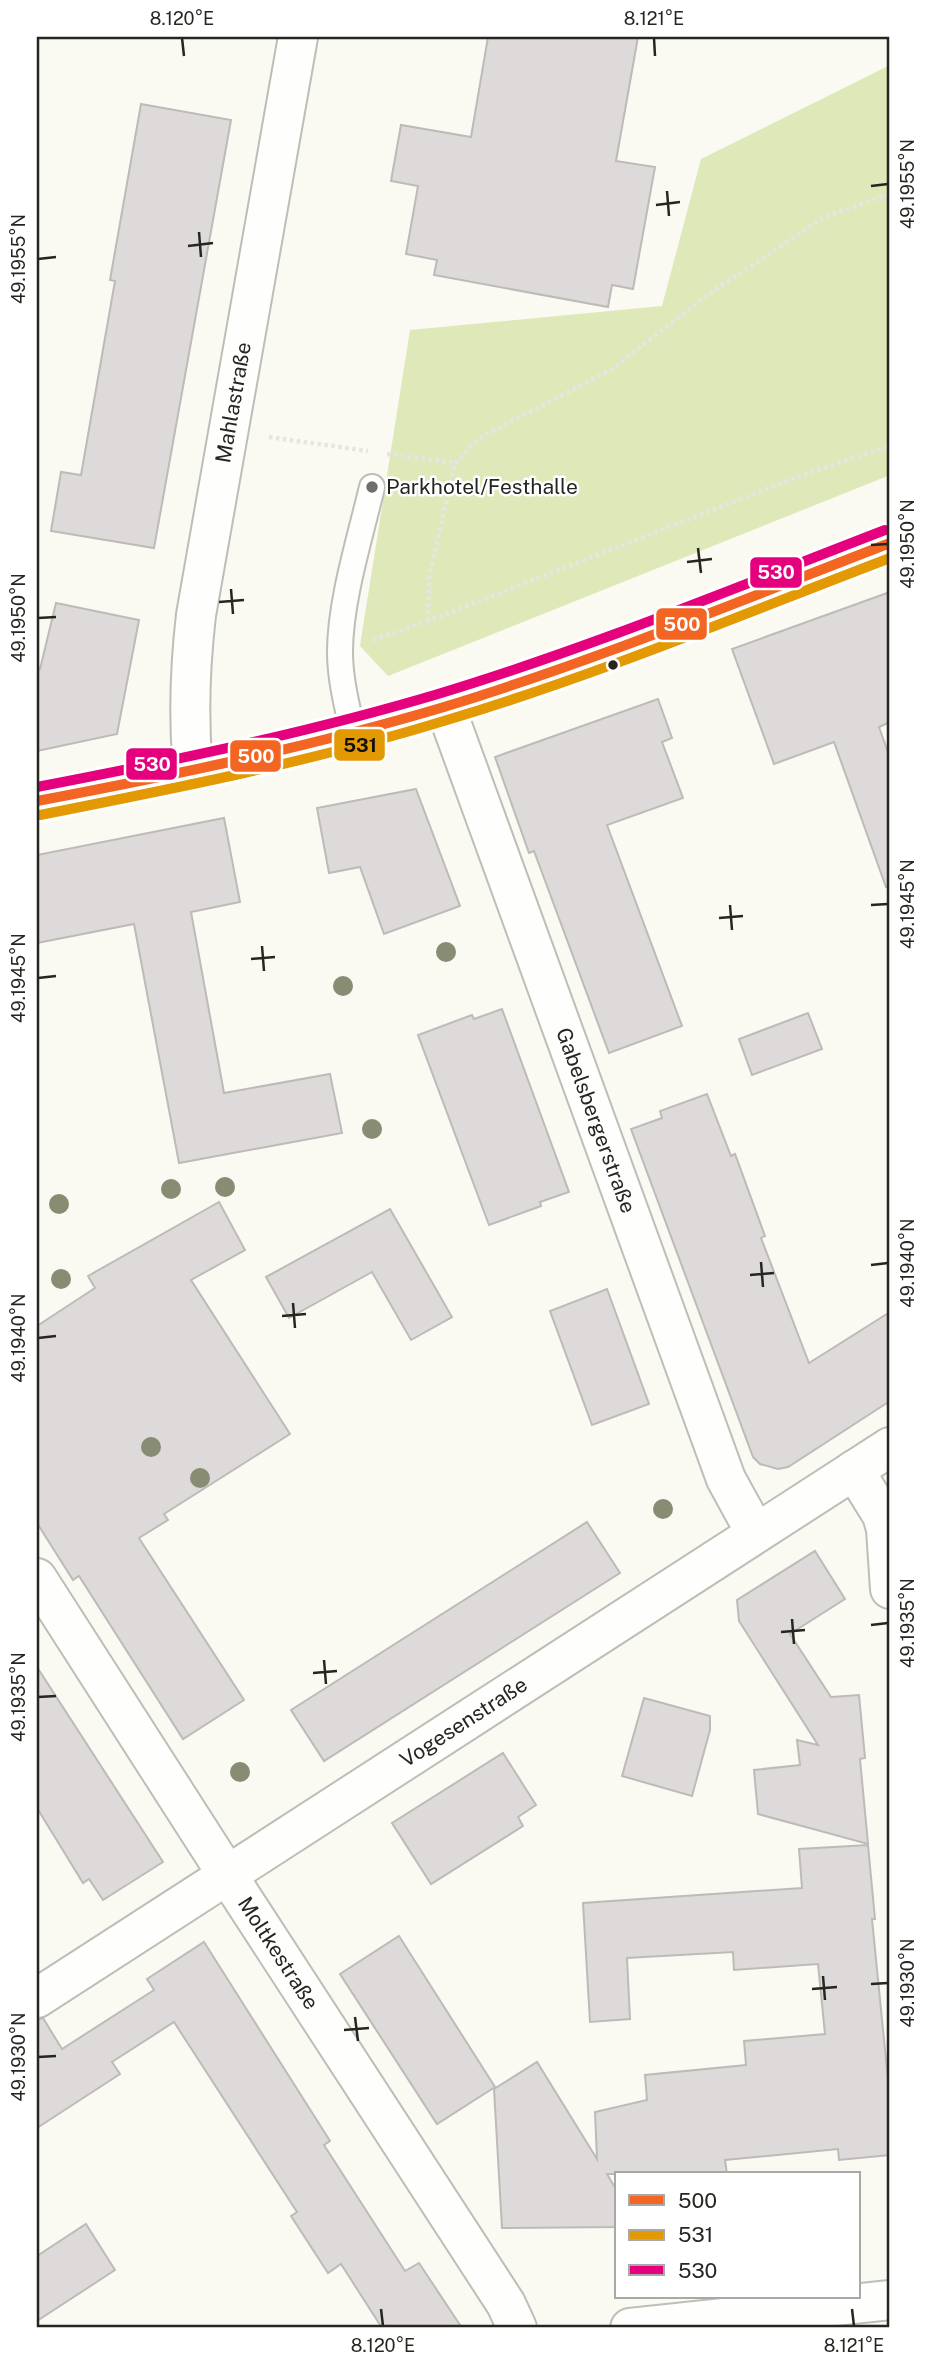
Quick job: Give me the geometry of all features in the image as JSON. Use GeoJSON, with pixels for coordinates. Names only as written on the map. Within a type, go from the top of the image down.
{"type":"FeatureCollection","features":[{"type":"Feature","properties":{"kind":"street","name":"Mahlastraße"},"geometry":{"type":"LineString","coordinates":[[193,769],[188,706],[196,615],[298,37]]}},
{"type":"Feature","properties":{"kind":"street"},"geometry":{"type":"LineString","coordinates":[[37,801],[353,733],[445,706],[585,659],[890,543]]}},
{"type":"Feature","properties":{"kind":"street","name":"Gabelsbergerstraße"},"geometry":{"type":"LineString","coordinates":[[445,706],[726,1479],[755,1532]]}},
{"type":"Feature","properties":{"kind":"street","name":"Vogesenstraße"},"geometry":{"type":"LineString","coordinates":[[37,1998],[890,1447]]}},
{"type":"Feature","properties":{"kind":"street"},"geometry":{"type":"LineString","coordinates":[[855,1470],[886,1529],[890,1589]]}},
{"type":"Feature","properties":{"kind":"street","name":"Moltkestraße"},"geometry":{"type":"LineString","coordinates":[[37,1578],[506,2304],[517,2328]]}},
{"type":"Feature","properties":{"kind":"street"},"geometry":{"type":"LineString","coordinates":[[630,2328],[890,2300]]}},
{"type":"Feature","properties":{"kind":"lane"},"geometry":{"type":"LineString","coordinates":[[353,733],[343,687],[340,652],[345,610],[372,487]]}},
{"type":"Feature","properties":{"kind":"path"},"geometry":{"type":"LineString","coordinates":[[428,621],[429,578],[455,463],[480,438],[611,370],[707,295],[824,217],[890,194]]}},
{"type":"Feature","properties":{"kind":"path"},"geometry":{"type":"LineString","coordinates":[[230,432],[455,463]]}},
{"type":"Feature","properties":{"kind":"path"},"geometry":{"type":"LineString","coordinates":[[340,652],[428,621],[805,474],[890,446]]}},
{"type":"Feature","properties":{"kind":"green space"},"geometry":{"type":"Polygon","coordinates":[[[890,65],[890,475],[388,676],[360,646],[410,330],[662,306],[701,159],[890,65]]]}},
{"type":"Feature","properties":{"kind":"building"},"geometry":{"type":"Polygon","coordinates":[[[488,37],[638,37],[616,161],[655,167],[633,289],[612,285],[608,307],[434,275],[437,260],[406,254],[418,186],[391,181],[401,125],[471,137],[488,37]]]}},
{"type":"Feature","properties":{"kind":"building"},"geometry":{"type":"Polygon","coordinates":[[[141,104],[231,120],[154,548],[51,531],[61,472],[81,475],[115,281],[110,280],[141,104]]]}},
{"type":"Feature","properties":{"kind":"building"},"geometry":{"type":"Polygon","coordinates":[[[890,592],[890,722],[879,727],[890,758],[890,886],[886,887],[834,742],[774,764],[732,649],[890,592]]]}},
{"type":"Feature","properties":{"kind":"building"},"geometry":{"type":"Polygon","coordinates":[[[56,603],[139,620],[117,734],[37,751],[37,670],[40,669],[56,603]]]}},
{"type":"Feature","properties":{"kind":"building"},"geometry":{"type":"Polygon","coordinates":[[[658,699],[672,738],[662,742],[683,798],[607,825],[682,1026],[609,1053],[534,851],[529,853],[495,757],[658,699]]]}},
{"type":"Feature","properties":{"kind":"building"},"geometry":{"type":"Polygon","coordinates":[[[416,789],[460,906],[384,934],[360,867],[329,873],[317,808],[416,789]]]}},
{"type":"Feature","properties":{"kind":"building"},"geometry":{"type":"Polygon","coordinates":[[[224,818],[240,902],[191,912],[224,1093],[330,1074],[342,1133],[179,1163],[134,924],[37,943],[37,855],[224,818]]]}},
{"type":"Feature","properties":{"kind":"building"},"geometry":{"type":"Polygon","coordinates":[[[502,1009],[569,1192],[540,1202],[541,1206],[489,1225],[418,1035],[472,1015],[474,1019],[502,1009]]]}},
{"type":"Feature","properties":{"kind":"building"},"geometry":{"type":"Polygon","coordinates":[[[808,1013],[822,1049],[752,1075],[739,1039],[808,1013]]]}},
{"type":"Feature","properties":{"kind":"building"},"geometry":{"type":"Polygon","coordinates":[[[707,1094],[731,1156],[735,1154],[765,1236],[761,1238],[809,1363],[890,1312],[890,1401],[788,1467],[778,1469],[760,1464],[753,1457],[631,1129],[662,1118],[660,1111],[707,1094]]]}},
{"type":"Feature","properties":{"kind":"building"},"geometry":{"type":"Polygon","coordinates":[[[219,1202],[245,1250],[191,1280],[290,1434],[164,1514],[168,1520],[139,1538],[244,1700],[183,1739],[79,1576],[73,1580],[37,1523],[37,1326],[95,1288],[88,1276],[219,1202]]]}},
{"type":"Feature","properties":{"kind":"building"},"geometry":{"type":"Polygon","coordinates":[[[390,1209],[452,1317],[411,1340],[372,1272],[289,1318],[266,1277],[390,1209]]]}},
{"type":"Feature","properties":{"kind":"building"},"geometry":{"type":"Polygon","coordinates":[[[607,1289],[649,1404],[592,1425],[550,1311],[607,1289]]]}},
{"type":"Feature","properties":{"kind":"building"},"geometry":{"type":"Polygon","coordinates":[[[587,1522],[620,1573],[324,1761],[291,1710],[587,1522]]]}},
{"type":"Feature","properties":{"kind":"building"},"geometry":{"type":"Polygon","coordinates":[[[815,1551],[845,1599],[790,1634],[831,1697],[859,1695],[865,1758],[860,1759],[868,1844],[758,1814],[754,1770],[800,1765],[797,1740],[818,1745],[739,1621],[737,1600],[815,1551]]]}},
{"type":"Feature","properties":{"kind":"building"},"geometry":{"type":"Polygon","coordinates":[[[37,1667],[163,1862],[103,1900],[89,1879],[83,1883],[37,1808],[37,1667]]]}},
{"type":"Feature","properties":{"kind":"building"},"geometry":{"type":"Polygon","coordinates":[[[644,1698],[710,1716],[710,1730],[692,1796],[622,1776],[644,1698]]]}},
{"type":"Feature","properties":{"kind":"building"},"geometry":{"type":"Polygon","coordinates":[[[503,1753],[536,1805],[518,1817],[523,1826],[431,1884],[392,1823],[503,1753]]]}},
{"type":"Feature","properties":{"kind":"building"},"geometry":{"type":"Polygon","coordinates":[[[868,1845],[875,1919],[872,1919],[890,2100],[890,2155],[839,2160],[838,2149],[725,2160],[727,2172],[615,2172],[607,2174],[615,2188],[615,2227],[502,2228],[494,2089],[537,2062],[597,2159],[595,2112],[647,2100],[645,2075],[746,2065],[744,2041],[825,2034],[818,1964],[734,1970],[733,1952],[627,1958],[630,2019],[590,2022],[583,1903],[802,1888],[799,1849],[868,1845]]]}},
{"type":"Feature","properties":{"kind":"building"},"geometry":{"type":"Polygon","coordinates":[[[399,1936],[495,2087],[437,2124],[340,1974],[399,1936]]]}},
{"type":"Feature","properties":{"kind":"building"},"geometry":{"type":"Polygon","coordinates":[[[204,1942],[330,2141],[324,2145],[405,2271],[419,2263],[462,2328],[382,2328],[341,2264],[328,2273],[291,2216],[297,2212],[174,2022],[112,2062],[120,2074],[37,2128],[37,2020],[43,2018],[62,2049],[154,1990],[147,1979],[204,1942]]]}},
{"type":"Feature","properties":{"kind":"building"},"geometry":{"type":"Polygon","coordinates":[[[86,2224],[115,2270],[37,2321],[37,2256],[86,2224]]]}},
{"type":"Feature","properties":{"kind":"transit line","name":"530"},"geometry":{"type":"LineString","coordinates":[[37,787],[239,745],[438,694],[607,637],[885,530]]}},
{"type":"Feature","properties":{"kind":"transit line","name":"500"},"geometry":{"type":"LineString","coordinates":[[37,801],[242,759],[444,707],[612,650],[890,543]]}},
{"type":"Feature","properties":{"kind":"transit line","name":"531"},"geometry":{"type":"LineString","coordinates":[[40,815],[296,761],[447,720],[615,664],[890,558]]}},
{"type":"Feature","properties":{"kind":"place","name":"Parkhotel/Festhalle"},"geometry":{"type":"Point","coordinates":[372,487]}}]}
